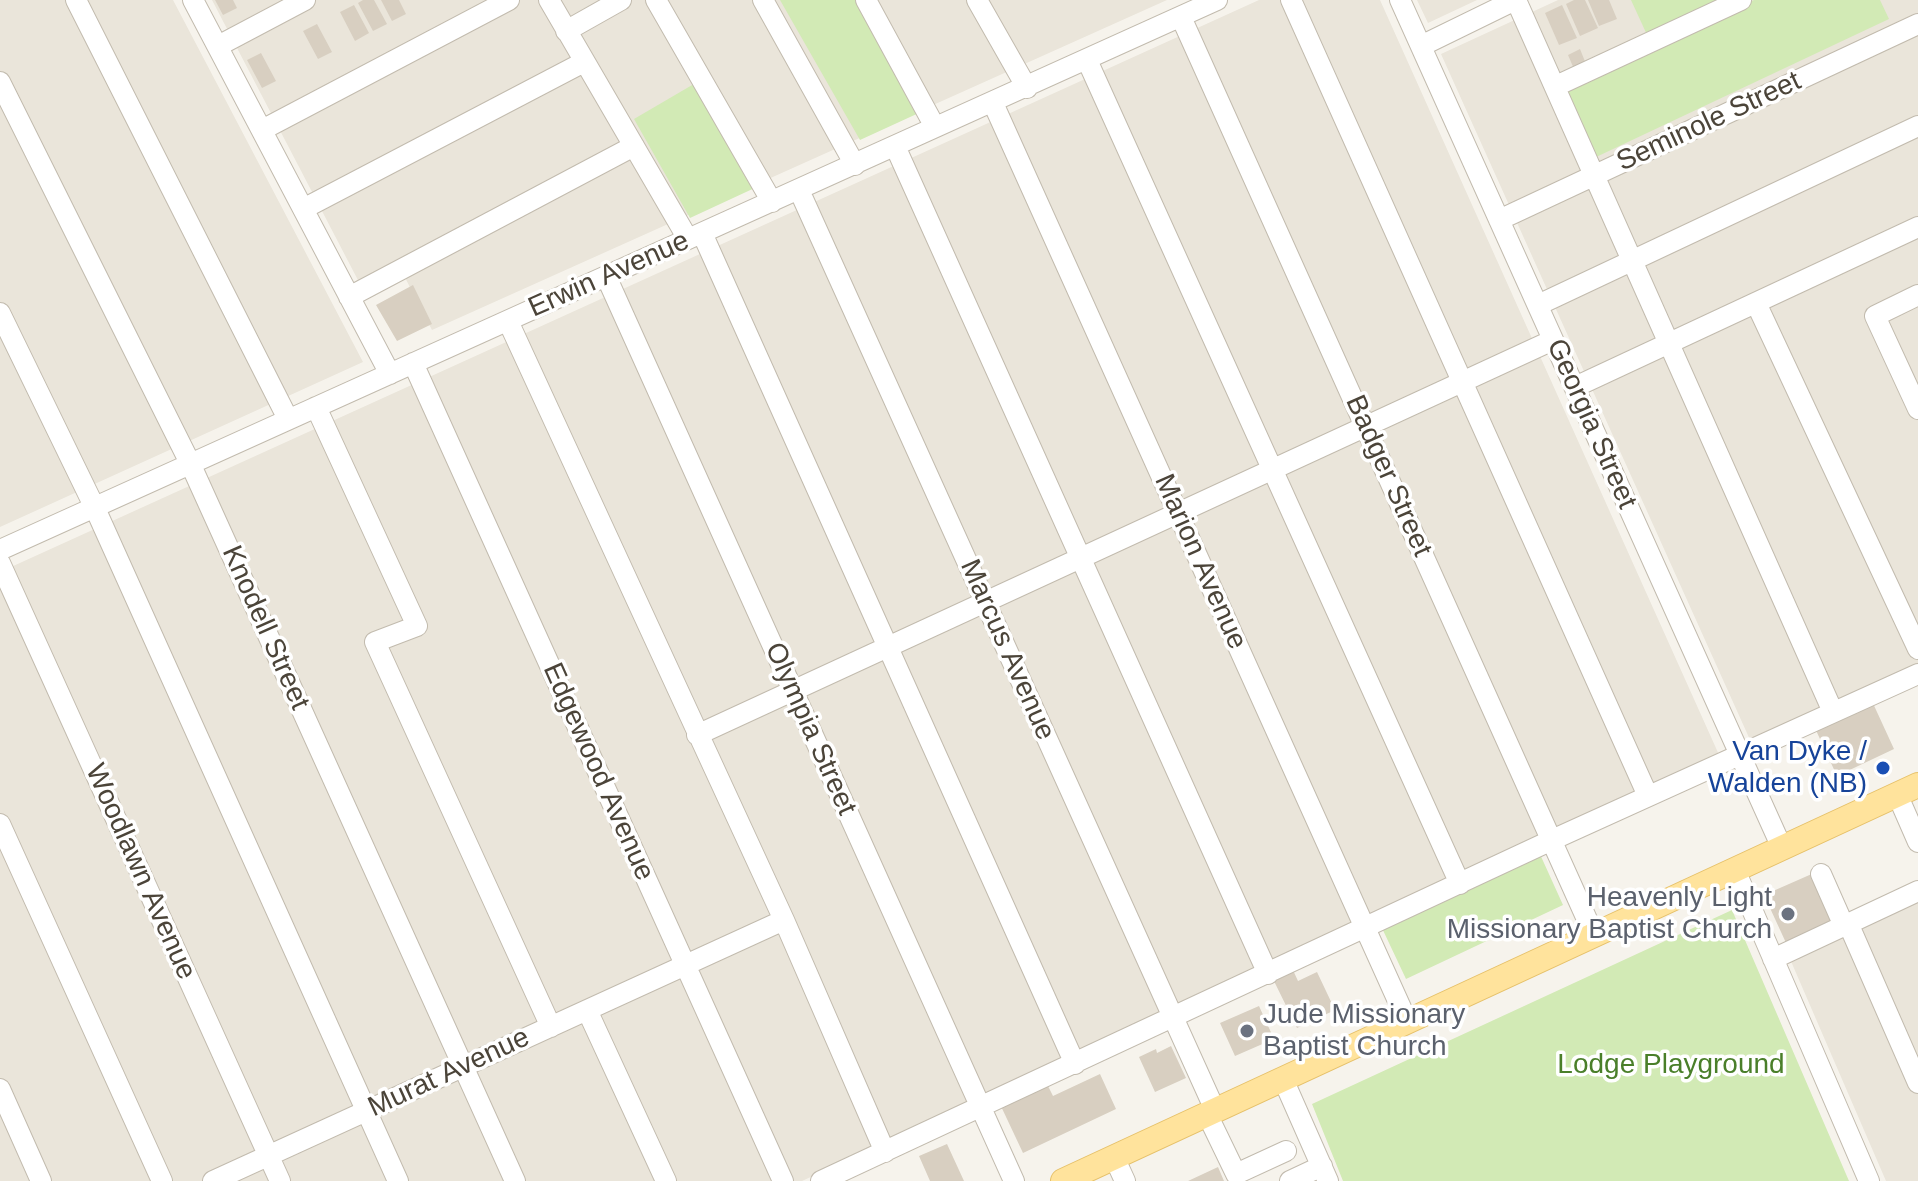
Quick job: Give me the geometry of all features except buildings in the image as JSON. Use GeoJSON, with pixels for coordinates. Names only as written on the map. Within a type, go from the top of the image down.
{"type":"FeatureCollection","features":[{"type":"Feature","properties":{"kind":"main road"},"geometry":{"type":"LineString","coordinates":[[1063,1181],[1908,790]]}},
{"type":"Feature","properties":{"kind":"street"},"geometry":{"type":"LineString","coordinates":[[76,0],[288,419]]}},
{"type":"Feature","properties":{"kind":"street"},"geometry":{"type":"LineString","coordinates":[[193,0],[390,374]]}},
{"type":"Feature","properties":{"kind":"street"},"geometry":{"type":"LineString","coordinates":[[218,46],[305,0]]}},
{"type":"Feature","properties":{"kind":"street"},"geometry":{"type":"LineString","coordinates":[[262,130],[509,0]]}},
{"type":"Feature","properties":{"kind":"street"},"geometry":{"type":"LineString","coordinates":[[549,0],[634,146],[695,236],[888,647],[1075,1064]]}},
{"type":"Feature","properties":{"kind":"street"},"geometry":{"type":"LineString","coordinates":[[566,31],[621,0]]}},
{"type":"Feature","properties":{"kind":"street"},"geometry":{"type":"LineString","coordinates":[[656,0],[772,202]]}},
{"type":"Feature","properties":{"kind":"street"},"geometry":{"type":"LineString","coordinates":[[763,0],[855,165]]}},
{"type":"Feature","properties":{"kind":"street"},"geometry":{"type":"LineString","coordinates":[[866,0],[935,127]]}},
{"type":"Feature","properties":{"kind":"street","name":"Erwin Avenue"},"geometry":{"type":"LineString","coordinates":[[0,550],[1217,0]]}},
{"type":"Feature","properties":{"kind":"street"},"geometry":{"type":"LineString","coordinates":[[1291,0],[1648,796]]}},
{"type":"Feature","properties":{"kind":"street","name":"Georgia Street"},"geometry":{"type":"LineString","coordinates":[[1400,0],[1782,848]]}},
{"type":"Feature","properties":{"kind":"street"},"geometry":{"type":"LineString","coordinates":[[1421,46],[1516,0],[1833,712]]}},
{"type":"Feature","properties":{"kind":"street"},"geometry":{"type":"LineString","coordinates":[[1556,86],[1741,0]]}},
{"type":"Feature","properties":{"kind":"street"},"geometry":{"type":"LineString","coordinates":[[981,1],[1027,88]]}},
{"type":"Feature","properties":{"kind":"street","name":"Badger Street"},"geometry":{"type":"LineString","coordinates":[[1181,17],[1594,935]]}},
{"type":"Feature","properties":{"kind":"street","name":"Seminole Street"},"geometry":{"type":"LineString","coordinates":[[1499,220],[1918,24]]}},
{"type":"Feature","properties":{"kind":"street"},"geometry":{"type":"LineString","coordinates":[[1087,60],[1460,884]]}},
{"type":"Feature","properties":{"kind":"street"},"geometry":{"type":"LineString","coordinates":[[303,209],[584,62]]}},
{"type":"Feature","properties":{"kind":"street","name":"Knodell Street"},"geometry":{"type":"LineString","coordinates":[[0,82],[190,463],[515,1181]]}},
{"type":"Feature","properties":{"kind":"street","name":"Marion Avenue"},"geometry":{"type":"LineString","coordinates":[[993,103],[1407,1021]]}},
{"type":"Feature","properties":{"kind":"street"},"geometry":{"type":"LineString","coordinates":[[1538,305],[1918,126]]}},
{"type":"Feature","properties":{"kind":"street"},"geometry":{"type":"LineString","coordinates":[[349,297],[634,146]]}},
{"type":"Feature","properties":{"kind":"street"},"geometry":{"type":"LineString","coordinates":[[895,146],[1268,974]]}},
{"type":"Feature","properties":{"kind":"street","name":"Marcus Avenue"},"geometry":{"type":"LineString","coordinates":[[799,190],[1173,1019],[1236,1174],[1286,1151]]}},
{"type":"Feature","properties":{"kind":"street"},"geometry":{"type":"LineString","coordinates":[[1575,387],[1918,227]]}},
{"type":"Feature","properties":{"kind":"street","name":"Olympia Street"},"geometry":{"type":"LineString","coordinates":[[606,276],[1014,1181]]}},
{"type":"Feature","properties":{"kind":"street"},"geometry":{"type":"LineString","coordinates":[[1918,295],[1875,316],[1918,409]]}},
{"type":"Feature","properties":{"kind":"street"},"geometry":{"type":"LineString","coordinates":[[1756,303],[1918,649]]}},
{"type":"Feature","properties":{"kind":"street"},"geometry":{"type":"LineString","coordinates":[[0,313],[94,506],[398,1181]]}},
{"type":"Feature","properties":{"kind":"street"},"geometry":{"type":"LineString","coordinates":[[508,321],[784,920],[885,1152]]}},
{"type":"Feature","properties":{"kind":"street"},"geometry":{"type":"LineString","coordinates":[[697,735],[1553,340]]}},
{"type":"Feature","properties":{"kind":"street","name":"Edgewood Avenue"},"geometry":{"type":"LineString","coordinates":[[413,363],[783,1181]]}},
{"type":"Feature","properties":{"kind":"street"},"geometry":{"type":"LineString","coordinates":[[316,407],[417,626],[375,642],[551,1027]]}},
{"type":"Feature","properties":{"kind":"street","name":"Woodlawn Avenue"},"geometry":{"type":"LineString","coordinates":[[0,563],[280,1181]]}},
{"type":"Feature","properties":{"kind":"street"},"geometry":{"type":"LineString","coordinates":[[821,1181],[1552,840],[1918,674]]}},
{"type":"Feature","properties":{"kind":"street"},"geometry":{"type":"LineString","coordinates":[[1908,790],[1918,842]]}},
{"type":"Feature","properties":{"kind":"street"},"geometry":{"type":"LineString","coordinates":[[0,824],[162,1181]]}},
{"type":"Feature","properties":{"kind":"street"},"geometry":{"type":"LineString","coordinates":[[1735,870],[1869,1181]]}},
{"type":"Feature","properties":{"kind":"street"},"geometry":{"type":"LineString","coordinates":[[1821,874],[1918,1083]]}},
{"type":"Feature","properties":{"kind":"street"},"geometry":{"type":"LineString","coordinates":[[1773,959],[1918,891]]}},
{"type":"Feature","properties":{"kind":"street","name":"Murat Avenue"},"geometry":{"type":"LineString","coordinates":[[213,1181],[784,920]]}},
{"type":"Feature","properties":{"kind":"street"},"geometry":{"type":"LineString","coordinates":[[587,1010],[666,1181]]}},
{"type":"Feature","properties":{"kind":"street"},"geometry":{"type":"LineString","coordinates":[[1283,1079],[1325,1174],[1290,1181]]}},
{"type":"Feature","properties":{"kind":"street"},"geometry":{"type":"LineString","coordinates":[[0,1089],[41,1181]]}},
{"type":"Feature","properties":{"kind":"street"},"geometry":{"type":"LineString","coordinates":[[1114,1157],[1125,1181]]}},
{"type":"Feature","properties":{"kind":"shaded area"},"geometry":{"type":"Polygon","coordinates":[[[0,0],[173,0],[363,362],[0,527],[0,0]]]}},
{"type":"Feature","properties":{"kind":"shaded area"},"geometry":{"type":"Polygon","coordinates":[[[212,0],[1167,0],[432,330],[398,264],[360,284],[212,0]]]}},
{"type":"Feature","properties":{"kind":"shaded area"},"geometry":{"type":"Polygon","coordinates":[[[1259,0],[1380,0],[1720,757],[802,1181],[0,1181],[0,572],[1259,0]]]}},
{"type":"Feature","properties":{"kind":"shaded area"},"geometry":{"type":"Polygon","coordinates":[[[1417,0],[1477,0],[1428,23],[1417,0]]]}},
{"type":"Feature","properties":{"kind":"shaded area"},"geometry":{"type":"Polygon","coordinates":[[[1558,0],[1918,0],[1918,666],[1751,742],[1441,54],[1558,0]]]}},
{"type":"Feature","properties":{"kind":"shaded area"},"geometry":{"type":"Polygon","coordinates":[[[1918,900],[1918,1181],[1886,1181],[1790,959],[1918,900]]]}},
{"type":"Feature","properties":{"kind":"green space"},"geometry":{"type":"Polygon","coordinates":[[[780,0],[860,0],[921,112],[860,140],[780,0]]]}},
{"type":"Feature","properties":{"kind":"green space"},"geometry":{"type":"Polygon","coordinates":[[[1631,0],[1728,0],[1648,37],[1631,0]]]}},
{"type":"Feature","properties":{"kind":"green space"},"geometry":{"type":"Polygon","coordinates":[[[1754,0],[1880,0],[1889,19],[1594,158],[1563,90],[1754,0]]]}},
{"type":"Feature","properties":{"kind":"green space"},"geometry":{"type":"Polygon","coordinates":[[[699,81],[759,186],[690,218],[634,119],[699,81]]]}},
{"type":"Feature","properties":{"kind":"green space"},"geometry":{"type":"Polygon","coordinates":[[[1539,852],[1563,905],[1406,979],[1381,926],[1539,852]]]}},
{"type":"Feature","properties":{"kind":"green space","name":"Lodge Playground"},"geometry":{"type":"Polygon","coordinates":[[[1732,910],[1849,1181],[1343,1181],[1312,1104],[1732,910]]]}},
{"type":"Feature","properties":{"kind":"place","name":"Van Dyke / Walden (NB)"},"geometry":{"type":"Point","coordinates":[1883,768]}},
{"type":"Feature","properties":{"kind":"place","name":"Heavenly Light Missionary Baptist Church"},"geometry":{"type":"Point","coordinates":[1788,914]}},
{"type":"Feature","properties":{"kind":"place","name":"Jude Missionary Baptist Church"},"geometry":{"type":"Point","coordinates":[1247,1031]}}]}
